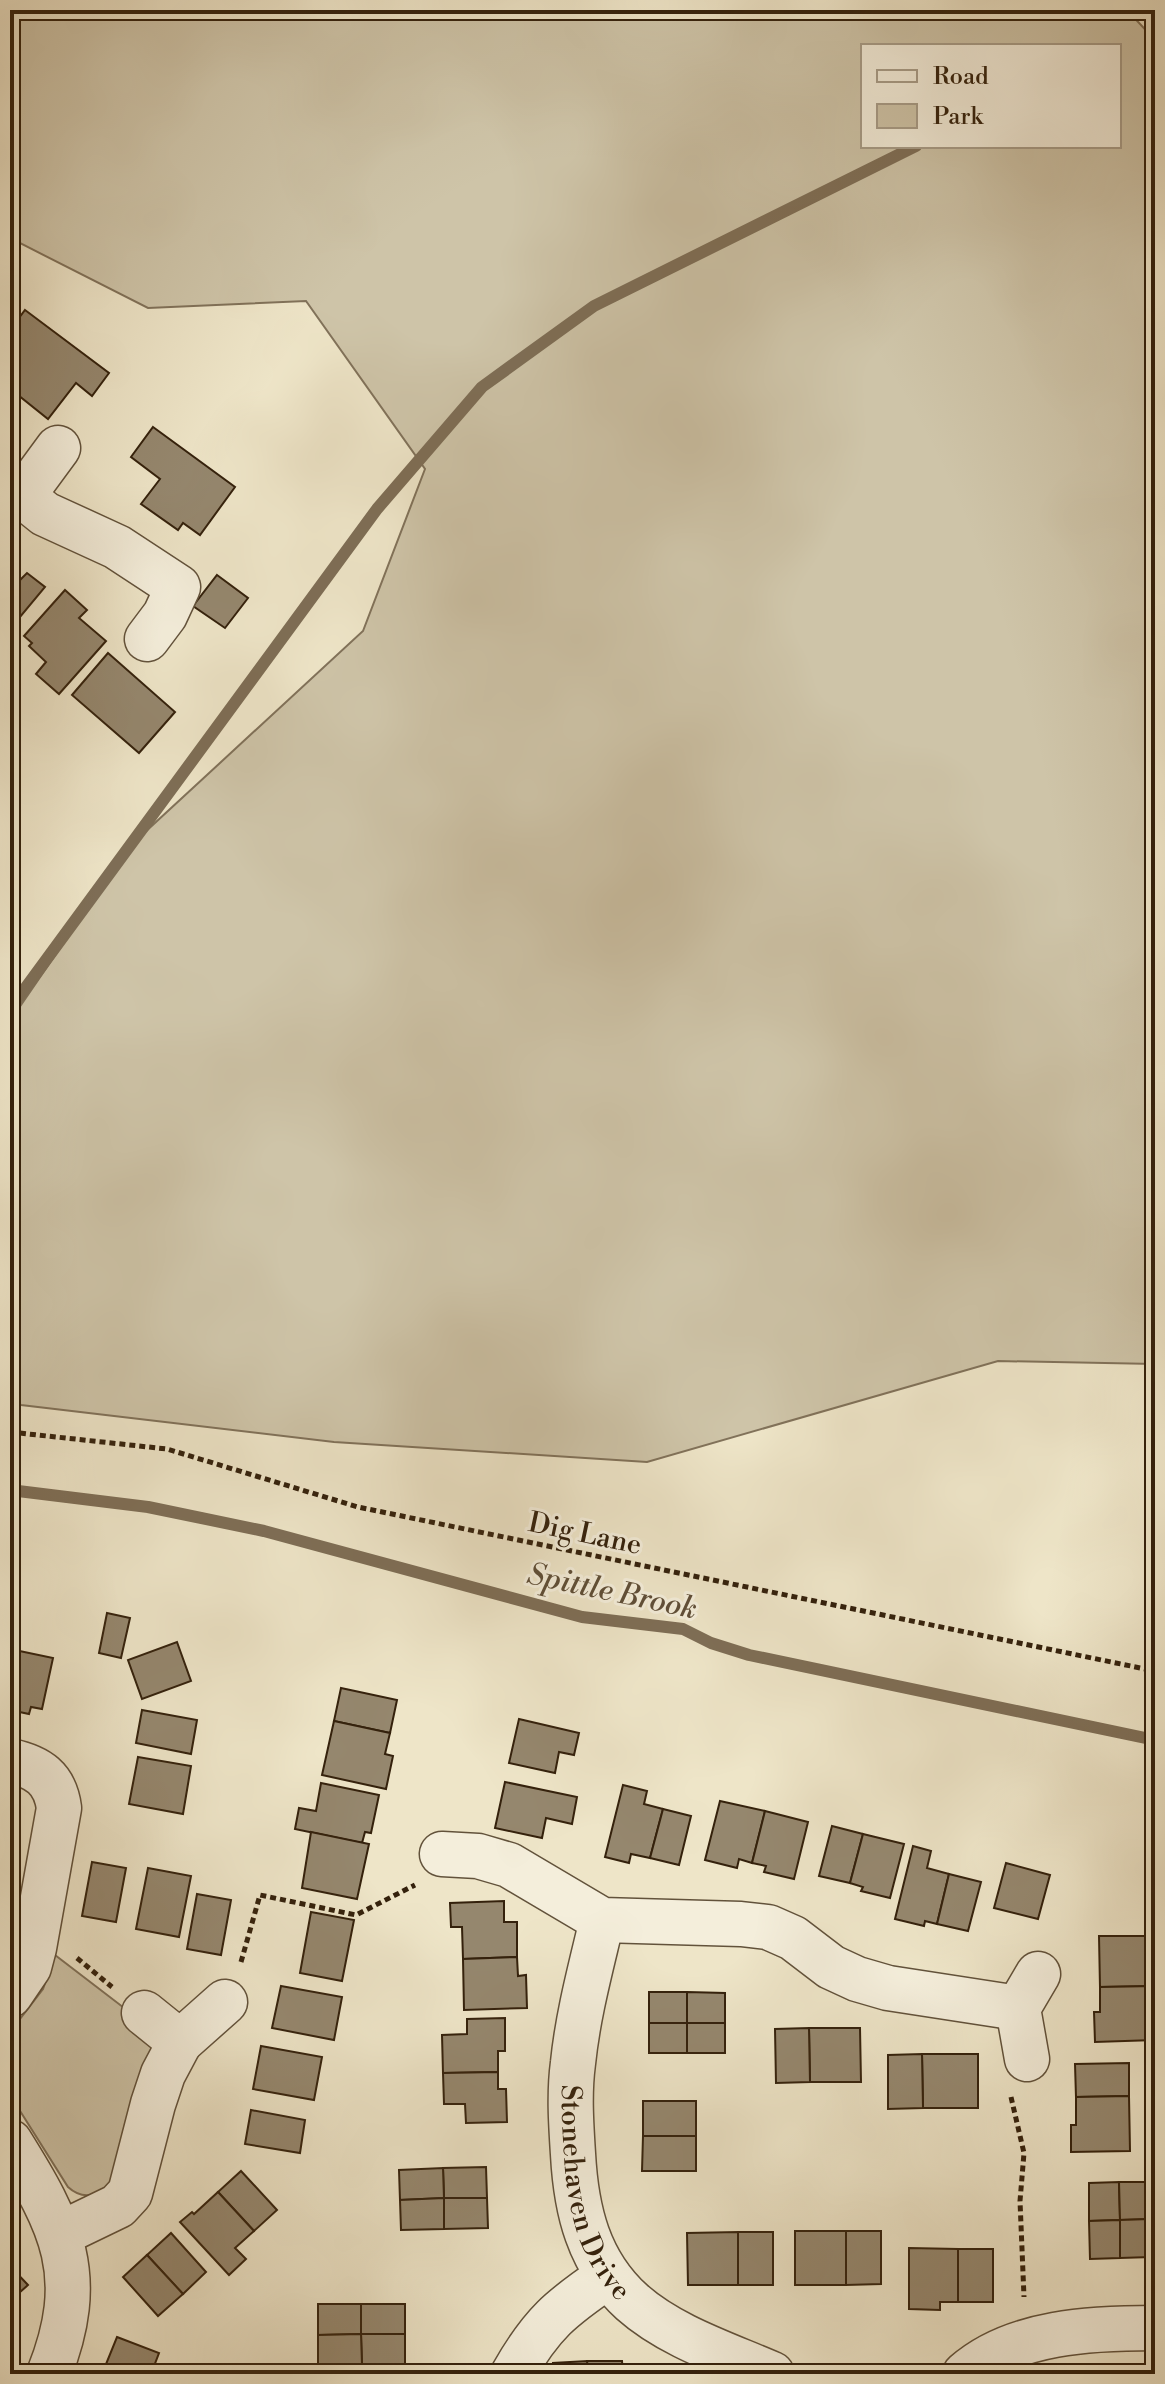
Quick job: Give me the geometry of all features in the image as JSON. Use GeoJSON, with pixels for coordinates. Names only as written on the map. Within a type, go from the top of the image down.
{"type":"FeatureCollection","features":[{"type":"Feature","properties":{"kind":"street"},"geometry":{"type":"LineString","coordinates":[[58,448],[16,492],[45,514],[138,558],[178,587],[165,615],[147,639]]}},
{"type":"Feature","properties":{"kind":"street"},"geometry":{"type":"LineString","coordinates":[[10,1761],[29,1765],[51,1781],[59,1808],[39,1927],[29,1967],[10,1995]]}},
{"type":"Feature","properties":{"kind":"street"},"geometry":{"type":"LineString","coordinates":[[442,1854],[478,1856],[509,1865],[602,1920],[768,1927],[793,1938],[831,1967],[888,1988],[1028,1991],[1027,2059]]}},
{"type":"Feature","properties":{"kind":"street","name":"Stonehaven Drive"},"geometry":{"type":"LineString","coordinates":[[602,1920],[572,2064],[575,2189],[590,2245],[608,2276],[632,2302],[689,2337],[772,2374]]}},
{"type":"Feature","properties":{"kind":"street"},"geometry":{"type":"LineString","coordinates":[[60,2234],[118,2206],[130,2193],[163,2074],[180,2042],[225,2002]]}},
{"type":"Feature","properties":{"kind":"street"},"geometry":{"type":"LineString","coordinates":[[144,2013],[180,2042]]}},
{"type":"Feature","properties":{"kind":"street"},"geometry":{"type":"LineString","coordinates":[[10,2142],[44,2198],[60,2234],[68,2281],[59,2349],[49,2374]]}},
{"type":"Feature","properties":{"kind":"street"},"geometry":{"type":"LineString","coordinates":[[513,2374],[544,2325],[567,2304],[608,2276]]}},
{"type":"Feature","properties":{"kind":"street"},"geometry":{"type":"LineString","coordinates":[[965,2374],[1026,2342],[1063,2334],[1155,2328]]}},
{"type":"Feature","properties":{"kind":"path","name":"Dig Lane"},"geometry":{"type":"LineString","coordinates":[[10,1432],[167,1449],[358,1507],[1155,1671]]}},
{"type":"Feature","properties":{"kind":"path"},"geometry":{"type":"LineString","coordinates":[[225,2002],[236,1980],[260,1895],[356,1915],[413,1887],[442,1854]]}},
{"type":"Feature","properties":{"kind":"path"},"geometry":{"type":"LineString","coordinates":[[39,1927],[144,2013]]}},
{"type":"Feature","properties":{"kind":"path"},"geometry":{"type":"LineString","coordinates":[[1026,2342],[1020,2201],[1024,2153],[1010,2094],[1027,2059]]}},
{"type":"Feature","properties":{"kind":"green space"},"geometry":{"type":"Polygon","coordinates":[[[10,10],[1127,10],[1155,40],[1155,1364],[998,1361],[647,1462],[334,1442],[21,1405],[10,1399],[10,1021],[130,846],[363,631],[425,469],[306,301],[148,308],[10,238],[10,10]]]}},
{"type":"Feature","properties":{"kind":"green space"},"geometry":{"type":"Polygon","coordinates":[[[55,1955],[149,2027],[154,2040],[111,2189],[94,2194],[78,2194],[68,2187],[10,2095],[10,2032],[43,1989],[55,1955]]]}},
{"type":"Feature","properties":{"kind":"building"},"geometry":{"type":"Polygon","coordinates":[[[25,310],[109,373],[92,396],[76,383],[48,419],[13,391],[15,388],[10,384],[10,330],[25,310]]]}},
{"type":"Feature","properties":{"kind":"building"},"geometry":{"type":"Polygon","coordinates":[[[153,427],[235,487],[200,535],[183,523],[178,530],[141,504],[160,479],[131,457],[153,427]]]}},
{"type":"Feature","properties":{"kind":"building"},"geometry":{"type":"Polygon","coordinates":[[[10,569],[21,579],[27,573],[45,587],[10,629],[10,569]]]}},
{"type":"Feature","properties":{"kind":"building"},"geometry":{"type":"Polygon","coordinates":[[[217,575],[248,598],[225,628],[193,606],[217,575]]]}},
{"type":"Feature","properties":{"kind":"building"},"geometry":{"type":"Polygon","coordinates":[[[65,590],[87,610],[79,618],[106,641],[59,694],[36,674],[46,662],[29,646],[32,643],[24,636],[65,590]]]}},
{"type":"Feature","properties":{"kind":"building"},"geometry":{"type":"Polygon","coordinates":[[[108,653],[175,712],[139,753],[72,695],[108,653]]]}},
{"type":"Feature","properties":{"kind":"building"},"geometry":{"type":"Polygon","coordinates":[[[107,1613],[130,1618],[121,1658],[99,1653],[107,1613]]]}},
{"type":"Feature","properties":{"kind":"building"},"geometry":{"type":"Polygon","coordinates":[[[177,1642],[191,1681],[142,1699],[128,1660],[177,1642]]]}},
{"type":"Feature","properties":{"kind":"building"},"geometry":{"type":"Polygon","coordinates":[[[10,1649],[53,1658],[42,1709],[31,1707],[29,1714],[10,1710],[10,1649]]]}},
{"type":"Feature","properties":{"kind":"building"},"geometry":{"type":"Polygon","coordinates":[[[341,1688],[397,1700],[390,1733],[334,1721],[341,1688]]]}},
{"type":"Feature","properties":{"kind":"building"},"geometry":{"type":"Polygon","coordinates":[[[142,1710],[197,1720],[191,1754],[136,1743],[142,1710]]]}},
{"type":"Feature","properties":{"kind":"building"},"geometry":{"type":"Polygon","coordinates":[[[519,1719],[579,1733],[574,1755],[559,1752],[555,1773],[509,1763],[519,1719]]]}},
{"type":"Feature","properties":{"kind":"building"},"geometry":{"type":"Polygon","coordinates":[[[334,1721],[390,1733],[385,1754],[393,1756],[386,1789],[322,1775],[334,1721]]]}},
{"type":"Feature","properties":{"kind":"building"},"geometry":{"type":"Polygon","coordinates":[[[138,1757],[191,1766],[183,1814],[129,1804],[138,1757]]]}},
{"type":"Feature","properties":{"kind":"building"},"geometry":{"type":"Polygon","coordinates":[[[505,1782],[577,1797],[572,1824],[546,1818],[542,1838],[495,1828],[505,1782]]]}},
{"type":"Feature","properties":{"kind":"building"},"geometry":{"type":"Polygon","coordinates":[[[321,1783],[379,1795],[371,1833],[365,1832],[362,1843],[295,1829],[299,1808],[316,1811],[321,1783]]]}},
{"type":"Feature","properties":{"kind":"building"},"geometry":{"type":"Polygon","coordinates":[[[623,1785],[647,1791],[644,1804],[663,1809],[650,1858],[631,1854],[629,1863],[605,1857],[623,1785]]]}},
{"type":"Feature","properties":{"kind":"building"},"geometry":{"type":"Polygon","coordinates":[[[720,1801],[765,1811],[752,1863],[739,1859],[737,1868],[705,1860],[720,1801]]]}},
{"type":"Feature","properties":{"kind":"building"},"geometry":{"type":"Polygon","coordinates":[[[663,1809],[691,1816],[679,1865],[650,1858],[663,1809]]]}},
{"type":"Feature","properties":{"kind":"building"},"geometry":{"type":"Polygon","coordinates":[[[765,1811],[808,1822],[794,1879],[764,1872],[766,1866],[752,1863],[765,1811]]]}},
{"type":"Feature","properties":{"kind":"building"},"geometry":{"type":"Polygon","coordinates":[[[832,1826],[863,1834],[850,1883],[819,1876],[832,1826]]]}},
{"type":"Feature","properties":{"kind":"building"},"geometry":{"type":"Polygon","coordinates":[[[311,1832],[369,1844],[357,1899],[302,1888],[311,1832]]]}},
{"type":"Feature","properties":{"kind":"building"},"geometry":{"type":"Polygon","coordinates":[[[863,1834],[904,1844],[890,1898],[861,1891],[863,1887],[850,1883],[863,1834]]]}},
{"type":"Feature","properties":{"kind":"building"},"geometry":{"type":"Polygon","coordinates":[[[913,1846],[931,1851],[927,1868],[949,1874],[937,1924],[925,1921],[924,1926],[895,1919],[913,1846]]]}},
{"type":"Feature","properties":{"kind":"building"},"geometry":{"type":"Polygon","coordinates":[[[92,1862],[126,1868],[116,1922],[82,1916],[92,1862]]]}},
{"type":"Feature","properties":{"kind":"building"},"geometry":{"type":"Polygon","coordinates":[[[1006,1863],[1050,1875],[1038,1919],[994,1908],[1006,1863]]]}},
{"type":"Feature","properties":{"kind":"building"},"geometry":{"type":"Polygon","coordinates":[[[148,1868],[191,1876],[179,1937],[136,1929],[148,1868]]]}},
{"type":"Feature","properties":{"kind":"building"},"geometry":{"type":"Polygon","coordinates":[[[949,1874],[981,1882],[968,1931],[937,1924],[949,1874]]]}},
{"type":"Feature","properties":{"kind":"building"},"geometry":{"type":"Polygon","coordinates":[[[197,1894],[231,1900],[221,1955],[187,1949],[197,1894]]]}},
{"type":"Feature","properties":{"kind":"building"},"geometry":{"type":"Polygon","coordinates":[[[504,1901],[504,1922],[517,1922],[517,1957],[463,1959],[462,1927],[451,1927],[450,1903],[504,1901]]]}},
{"type":"Feature","properties":{"kind":"building"},"geometry":{"type":"Polygon","coordinates":[[[311,1912],[354,1920],[342,1981],[300,1973],[311,1912]]]}},
{"type":"Feature","properties":{"kind":"building"},"geometry":{"type":"Polygon","coordinates":[[[1099,1936],[1154,1936],[1155,1986],[1100,1987],[1099,1936]]]}},
{"type":"Feature","properties":{"kind":"building"},"geometry":{"type":"Polygon","coordinates":[[[517,1957],[518,1976],[526,1975],[527,2008],[464,2010],[463,1959],[517,1957]]]}},
{"type":"Feature","properties":{"kind":"building"},"geometry":{"type":"Polygon","coordinates":[[[281,1986],[342,1997],[334,2040],[272,2028],[281,1986]]]}},
{"type":"Feature","properties":{"kind":"building"},"geometry":{"type":"Polygon","coordinates":[[[1155,1986],[1155,2040],[1095,2042],[1094,2012],[1100,2012],[1100,1987],[1155,1986]]]}},
{"type":"Feature","properties":{"kind":"building"},"geometry":{"type":"Polygon","coordinates":[[[649,1992],[687,1992],[687,2023],[649,2023],[649,1992]]]}},
{"type":"Feature","properties":{"kind":"building"},"geometry":{"type":"Polygon","coordinates":[[[687,1992],[725,1993],[725,2023],[687,2023],[687,1992]]]}},
{"type":"Feature","properties":{"kind":"building"},"geometry":{"type":"Polygon","coordinates":[[[505,2018],[505,2051],[498,2051],[498,2072],[443,2073],[442,2035],[467,2034],[467,2019],[505,2018]]]}},
{"type":"Feature","properties":{"kind":"building"},"geometry":{"type":"Polygon","coordinates":[[[649,2023],[687,2023],[687,2053],[649,2053],[649,2023]]]}},
{"type":"Feature","properties":{"kind":"building"},"geometry":{"type":"Polygon","coordinates":[[[687,2023],[725,2023],[725,2053],[687,2053],[687,2023]]]}},
{"type":"Feature","properties":{"kind":"building"},"geometry":{"type":"Polygon","coordinates":[[[809,2028],[860,2028],[861,2082],[810,2082],[809,2028]]]}},
{"type":"Feature","properties":{"kind":"building"},"geometry":{"type":"Polygon","coordinates":[[[809,2028],[810,2082],[776,2083],[775,2029],[809,2028]]]}},
{"type":"Feature","properties":{"kind":"building"},"geometry":{"type":"Polygon","coordinates":[[[261,2046],[322,2057],[314,2100],[253,2089],[261,2046]]]}},
{"type":"Feature","properties":{"kind":"building"},"geometry":{"type":"Polygon","coordinates":[[[922,2054],[978,2054],[978,2108],[923,2108],[922,2054]]]}},
{"type":"Feature","properties":{"kind":"building"},"geometry":{"type":"Polygon","coordinates":[[[922,2054],[923,2108],[888,2109],[888,2055],[922,2054]]]}},
{"type":"Feature","properties":{"kind":"building"},"geometry":{"type":"Polygon","coordinates":[[[1129,2063],[1129,2096],[1076,2097],[1075,2064],[1129,2063]]]}},
{"type":"Feature","properties":{"kind":"building"},"geometry":{"type":"Polygon","coordinates":[[[498,2072],[498,2089],[506,2089],[507,2122],[466,2123],[465,2104],[444,2104],[443,2073],[498,2072]]]}},
{"type":"Feature","properties":{"kind":"building"},"geometry":{"type":"Polygon","coordinates":[[[1129,2096],[1130,2151],[1071,2152],[1071,2125],[1076,2125],[1076,2097],[1129,2096]]]}},
{"type":"Feature","properties":{"kind":"building"},"geometry":{"type":"Polygon","coordinates":[[[643,2101],[696,2101],[696,2136],[643,2136],[643,2101]]]}},
{"type":"Feature","properties":{"kind":"building"},"geometry":{"type":"Polygon","coordinates":[[[251,2110],[305,2120],[300,2153],[245,2144],[251,2110]]]}},
{"type":"Feature","properties":{"kind":"building"},"geometry":{"type":"Polygon","coordinates":[[[643,2136],[696,2136],[696,2171],[642,2171],[643,2136]]]}},
{"type":"Feature","properties":{"kind":"building"},"geometry":{"type":"Polygon","coordinates":[[[486,2167],[487,2198],[444,2198],[443,2168],[486,2167]]]}},
{"type":"Feature","properties":{"kind":"building"},"geometry":{"type":"Polygon","coordinates":[[[443,2168],[444,2198],[400,2200],[399,2170],[443,2168]]]}},
{"type":"Feature","properties":{"kind":"building"},"geometry":{"type":"Polygon","coordinates":[[[241,2171],[277,2210],[254,2231],[218,2192],[241,2171]]]}},
{"type":"Feature","properties":{"kind":"building"},"geometry":{"type":"Polygon","coordinates":[[[1119,2182],[1120,2220],[1089,2221],[1089,2183],[1119,2182]]]}},
{"type":"Feature","properties":{"kind":"building"},"geometry":{"type":"Polygon","coordinates":[[[1119,2182],[1150,2182],[1150,2219],[1120,2220],[1119,2182]]]}},
{"type":"Feature","properties":{"kind":"building"},"geometry":{"type":"Polygon","coordinates":[[[218,2192],[254,2231],[235,2248],[246,2259],[229,2275],[180,2222],[218,2192]]]}},
{"type":"Feature","properties":{"kind":"building"},"geometry":{"type":"Polygon","coordinates":[[[444,2198],[444,2229],[401,2230],[400,2200],[444,2198]]]}},
{"type":"Feature","properties":{"kind":"building"},"geometry":{"type":"Polygon","coordinates":[[[444,2198],[487,2198],[488,2228],[444,2229],[444,2198]]]}},
{"type":"Feature","properties":{"kind":"building"},"geometry":{"type":"Polygon","coordinates":[[[1150,2219],[1151,2257],[1120,2258],[1120,2220],[1150,2219]]]}},
{"type":"Feature","properties":{"kind":"building"},"geometry":{"type":"Polygon","coordinates":[[[1120,2220],[1120,2258],[1090,2259],[1089,2221],[1120,2220]]]}},
{"type":"Feature","properties":{"kind":"building"},"geometry":{"type":"Polygon","coordinates":[[[795,2231],[846,2231],[846,2285],[795,2285],[795,2231]]]}},
{"type":"Feature","properties":{"kind":"building"},"geometry":{"type":"Polygon","coordinates":[[[846,2231],[881,2231],[881,2284],[846,2285],[846,2231]]]}},
{"type":"Feature","properties":{"kind":"building"},"geometry":{"type":"Polygon","coordinates":[[[738,2232],[773,2232],[773,2285],[738,2285],[738,2232]]]}},
{"type":"Feature","properties":{"kind":"building"},"geometry":{"type":"Polygon","coordinates":[[[738,2232],[738,2285],[688,2285],[687,2233],[738,2232]]]}},
{"type":"Feature","properties":{"kind":"building"},"geometry":{"type":"Polygon","coordinates":[[[171,2233],[206,2272],[183,2294],[147,2255],[171,2233]]]}},
{"type":"Feature","properties":{"kind":"building"},"geometry":{"type":"Polygon","coordinates":[[[909,2248],[958,2249],[958,2302],[940,2302],[940,2310],[909,2309],[909,2248]]]}},
{"type":"Feature","properties":{"kind":"building"},"geometry":{"type":"Polygon","coordinates":[[[958,2249],[993,2249],[993,2302],[958,2302],[958,2249]]]}},
{"type":"Feature","properties":{"kind":"building"},"geometry":{"type":"Polygon","coordinates":[[[147,2255],[183,2294],[158,2316],[123,2277],[147,2255]]]}},
{"type":"Feature","properties":{"kind":"building"},"geometry":{"type":"Polygon","coordinates":[[[10,2266],[28,2285],[10,2301],[10,2266]]]}},
{"type":"Feature","properties":{"kind":"building"},"geometry":{"type":"Polygon","coordinates":[[[318,2304],[361,2304],[361,2334],[318,2335],[318,2304]]]}},
{"type":"Feature","properties":{"kind":"building"},"geometry":{"type":"Polygon","coordinates":[[[361,2304],[405,2304],[405,2334],[361,2334],[361,2304]]]}},
{"type":"Feature","properties":{"kind":"building"},"geometry":{"type":"Polygon","coordinates":[[[361,2334],[405,2334],[405,2364],[362,2365],[361,2334]]]}},
{"type":"Feature","properties":{"kind":"building"},"geometry":{"type":"Polygon","coordinates":[[[361,2334],[362,2365],[318,2365],[318,2335],[361,2334]]]}},
{"type":"Feature","properties":{"kind":"building"},"geometry":{"type":"Polygon","coordinates":[[[117,2337],[159,2353],[151,2374],[102,2374],[117,2337]]]}},
{"type":"Feature","properties":{"kind":"building"},"geometry":{"type":"Polygon","coordinates":[[[587,2361],[622,2361],[623,2374],[588,2374],[587,2361]]]}},
{"type":"Feature","properties":{"kind":"building"},"geometry":{"type":"Polygon","coordinates":[[[587,2361],[588,2374],[553,2374],[553,2363],[587,2361]]]}},
{"type":"Feature","properties":{"kind":"waterway"},"geometry":{"type":"LineString","coordinates":[[10,1009],[377,509],[482,387],[594,306],[912,148]]}},
{"type":"Feature","properties":{"kind":"waterway","name":"Spittle Brook"},"geometry":{"type":"LineString","coordinates":[[10,1490],[148,1507],[264,1531],[582,1617],[683,1629],[711,1643],[749,1655],[1155,1740]]}}]}
